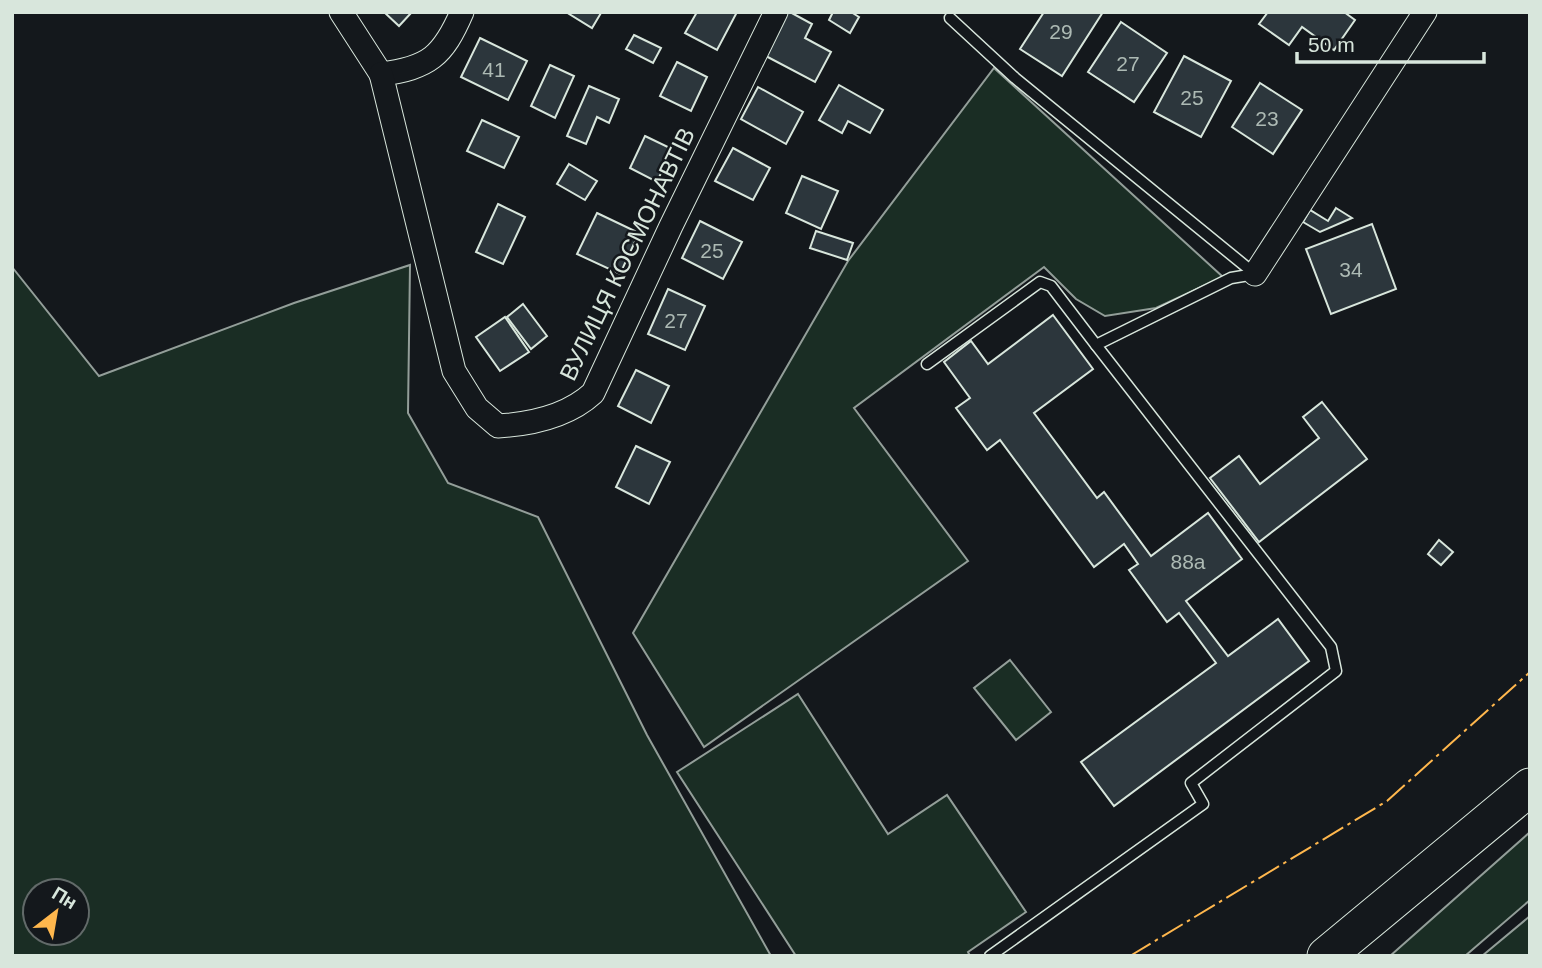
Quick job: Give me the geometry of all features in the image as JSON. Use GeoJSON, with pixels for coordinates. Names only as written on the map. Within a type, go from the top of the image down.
{"type":"FeatureCollection","features":[{"type":"Feature","properties":{"kind":"highway"},"geometry":{"type":"LineString","coordinates":[[1326,956],[1530,787]]}},
{"type":"Feature","properties":{"kind":"street"},"geometry":{"type":"LineString","coordinates":[[341,12],[381,74],[407,71],[434,58],[446,45],[462,12]]}},
{"type":"Feature","properties":{"kind":"street","name":"ВУЛИЦЯ КОСМОНАВТІВ"},"geometry":{"type":"LineString","coordinates":[[381,74],[454,371],[477,408],[498,426],[519,425],[538,422],[560,413],[584,401],[593,393],[776,12]]}},
{"type":"Feature","properties":{"kind":"street"},"geometry":{"type":"LineString","coordinates":[[1255,274],[1425,12]]}},
{"type":"Feature","properties":{"kind":"lane"},"geometry":{"type":"LineString","coordinates":[[950,18],[1015,78],[1255,274]]}},
{"type":"Feature","properties":{"kind":"lane"},"geometry":{"type":"LineString","coordinates":[[1096,345],[1231,278],[1255,274]]}},
{"type":"Feature","properties":{"kind":"lane"},"geometry":{"type":"LineString","coordinates":[[927,364],[1040,282],[1051,286],[1331,648],[1336,671],[1191,783],[1203,804],[990,956]]}},
{"type":"Feature","properties":{"kind":"green space"},"geometry":{"type":"Polygon","coordinates":[[[994,68],[1223,277],[1156,308],[1105,316],[1076,299],[1044,267],[854,408],[968,561],[704,747],[633,633],[848,261],[994,68]]]}},
{"type":"Feature","properties":{"kind":"green space"},"geometry":{"type":"Polygon","coordinates":[[[410,265],[408,413],[448,483],[538,517],[647,735],[771,956],[12,956],[12,267],[99,376],[294,303],[410,265]]]}},
{"type":"Feature","properties":{"kind":"green space"},"geometry":{"type":"Polygon","coordinates":[[[1010,660],[1051,712],[1016,740],[974,688],[1010,660]]]}},
{"type":"Feature","properties":{"kind":"green space"},"geometry":{"type":"Polygon","coordinates":[[[798,694],[888,834],[947,795],[1026,912],[968,952],[970,956],[796,956],[677,772],[798,694]]]}},
{"type":"Feature","properties":{"kind":"green space"},"geometry":{"type":"Polygon","coordinates":[[[1530,832],[1530,900],[1465,956],[1390,956],[1530,832]]]}},
{"type":"Feature","properties":{"kind":"green space"},"geometry":{"type":"Polygon","coordinates":[[[1530,916],[1530,956],[1482,956],[1530,916]]]}},
{"type":"Feature","properties":{"kind":"building"},"geometry":{"type":"Polygon","coordinates":[[[384,12],[412,12],[399,26],[384,12]]]}},
{"type":"Feature","properties":{"kind":"building"},"geometry":{"type":"Polygon","coordinates":[[[566,12],[600,12],[601,13],[592,28],[566,12]]]}},
{"type":"Feature","properties":{"kind":"building"},"geometry":{"type":"Polygon","coordinates":[[[697,12],[737,12],[717,50],[685,33],[697,12]]]}},
{"type":"Feature","properties":{"kind":"building"},"geometry":{"type":"Polygon","coordinates":[[[784,12],[790,12],[812,24],[805,38],[831,52],[815,82],[762,54],[784,12]]]}},
{"type":"Feature","properties":{"kind":"building"},"geometry":{"type":"Polygon","coordinates":[[[833,12],[851,12],[859,17],[850,33],[829,20],[833,12]]]}},
{"type":"Feature","properties":{"kind":"building"},"geometry":{"type":"Polygon","coordinates":[[[1044,12],[1103,12],[1062,76],[1020,49],[1044,12]]]}},
{"type":"Feature","properties":{"kind":"building"},"geometry":{"type":"Polygon","coordinates":[[[1268,12],[1344,12],[1355,20],[1334,50],[1302,27],[1289,45],[1259,24],[1268,12]]]}},
{"type":"Feature","properties":{"kind":"building"},"geometry":{"type":"Polygon","coordinates":[[[1121,22],[1167,53],[1134,102],[1088,72],[1121,22]]]}},
{"type":"Feature","properties":{"kind":"building"},"geometry":{"type":"Polygon","coordinates":[[[634,35],[661,48],[653,63],[626,49],[634,35]]]}},
{"type":"Feature","properties":{"kind":"building"},"geometry":{"type":"Polygon","coordinates":[[[480,38],[527,61],[508,100],[461,77],[480,38]]]}},
{"type":"Feature","properties":{"kind":"building"},"geometry":{"type":"Polygon","coordinates":[[[1184,56],[1231,81],[1201,137],[1154,112],[1184,56]]]}},
{"type":"Feature","properties":{"kind":"building"},"geometry":{"type":"Polygon","coordinates":[[[677,62],[707,77],[691,111],[660,96],[677,62]]]}},
{"type":"Feature","properties":{"kind":"building"},"geometry":{"type":"Polygon","coordinates":[[[550,65],[574,76],[555,118],[531,106],[550,65]]]}},
{"type":"Feature","properties":{"kind":"building"},"geometry":{"type":"Polygon","coordinates":[[[1260,83],[1302,110],[1273,154],[1232,127],[1260,83]]]}},
{"type":"Feature","properties":{"kind":"building"},"geometry":{"type":"Polygon","coordinates":[[[839,85],[883,110],[870,133],[848,121],[842,133],[819,120],[839,85]]]}},
{"type":"Feature","properties":{"kind":"building"},"geometry":{"type":"Polygon","coordinates":[[[589,86],[619,99],[609,123],[597,117],[586,144],[567,136],[589,86]]]}},
{"type":"Feature","properties":{"kind":"building"},"geometry":{"type":"Polygon","coordinates":[[[758,87],[803,112],[786,144],[741,119],[758,87]]]}},
{"type":"Feature","properties":{"kind":"building"},"geometry":{"type":"Polygon","coordinates":[[[482,120],[519,137],[504,168],[467,151],[482,120]]]}},
{"type":"Feature","properties":{"kind":"building"},"geometry":{"type":"Polygon","coordinates":[[[645,136],[672,149],[657,182],[630,168],[645,136]]]}},
{"type":"Feature","properties":{"kind":"building"},"geometry":{"type":"Polygon","coordinates":[[[733,148],[770,168],[753,200],[715,181],[733,148]]]}},
{"type":"Feature","properties":{"kind":"building"},"geometry":{"type":"Polygon","coordinates":[[[569,164],[597,181],[585,200],[557,184],[569,164]]]}},
{"type":"Feature","properties":{"kind":"building"},"geometry":{"type":"Polygon","coordinates":[[[802,176],[838,191],[821,229],[786,213],[802,176]]]}},
{"type":"Feature","properties":{"kind":"building"},"geometry":{"type":"Polygon","coordinates":[[[498,204],[525,217],[503,264],[476,252],[498,204]]]}},
{"type":"Feature","properties":{"kind":"building"},"geometry":{"type":"Polygon","coordinates":[[[1336,208],[1352,218],[1320,232],[1303,222],[1310,210],[1328,221],[1336,208]]]}},
{"type":"Feature","properties":{"kind":"building"},"geometry":{"type":"Polygon","coordinates":[[[597,213],[639,233],[620,274],[577,254],[597,213]]]}},
{"type":"Feature","properties":{"kind":"building"},"geometry":{"type":"Polygon","coordinates":[[[700,221],[742,242],[723,279],[682,258],[700,221]]]}},
{"type":"Feature","properties":{"kind":"building"},"geometry":{"type":"Polygon","coordinates":[[[1372,224],[1396,289],[1331,314],[1306,249],[1372,224]]]}},
{"type":"Feature","properties":{"kind":"building"},"geometry":{"type":"Polygon","coordinates":[[[816,231],[853,243],[847,260],[810,248],[816,231]]]}},
{"type":"Feature","properties":{"kind":"building"},"geometry":{"type":"Polygon","coordinates":[[[668,289],[705,306],[685,350],[648,334],[668,289]]]}},
{"type":"Feature","properties":{"kind":"building"},"geometry":{"type":"Polygon","coordinates":[[[523,304],[547,336],[531,349],[507,317],[523,304]]]}},
{"type":"Feature","properties":{"kind":"building"},"geometry":{"type":"Polygon","coordinates":[[[1053,315],[1093,369],[1034,413],[1097,498],[1104,492],[1151,556],[1208,513],[1242,559],[1186,601],[1228,656],[1278,619],[1309,661],[1114,806],[1081,762],[1216,663],[1179,613],[1167,622],[1129,570],[1138,564],[1124,544],[1094,567],[1000,440],[987,450],[956,408],[970,398],[944,362],[971,341],[988,364],[1053,315]]]}},
{"type":"Feature","properties":{"kind":"building"},"geometry":{"type":"Polygon","coordinates":[[[505,317],[529,352],[500,371],[476,337],[505,317]]]}},
{"type":"Feature","properties":{"kind":"building"},"geometry":{"type":"Polygon","coordinates":[[[636,370],[669,386],[651,423],[618,406],[636,370]]]}},
{"type":"Feature","properties":{"kind":"building"},"geometry":{"type":"Polygon","coordinates":[[[1322,402],[1367,459],[1259,542],[1210,478],[1239,456],[1260,484],[1319,438],[1303,417],[1322,402]]]}},
{"type":"Feature","properties":{"kind":"building"},"geometry":{"type":"Polygon","coordinates":[[[636,446],[670,462],[649,504],[616,487],[636,446]]]}},
{"type":"Feature","properties":{"kind":"building"},"geometry":{"type":"Polygon","coordinates":[[[1439,540],[1453,552],[1441,565],[1428,554],[1439,540]]]}},
{"type":"Feature","properties":{"kind":"power"},"geometry":{"type":"LineString","coordinates":[[1130,956],[1387,801],[1530,672]]}}]}
